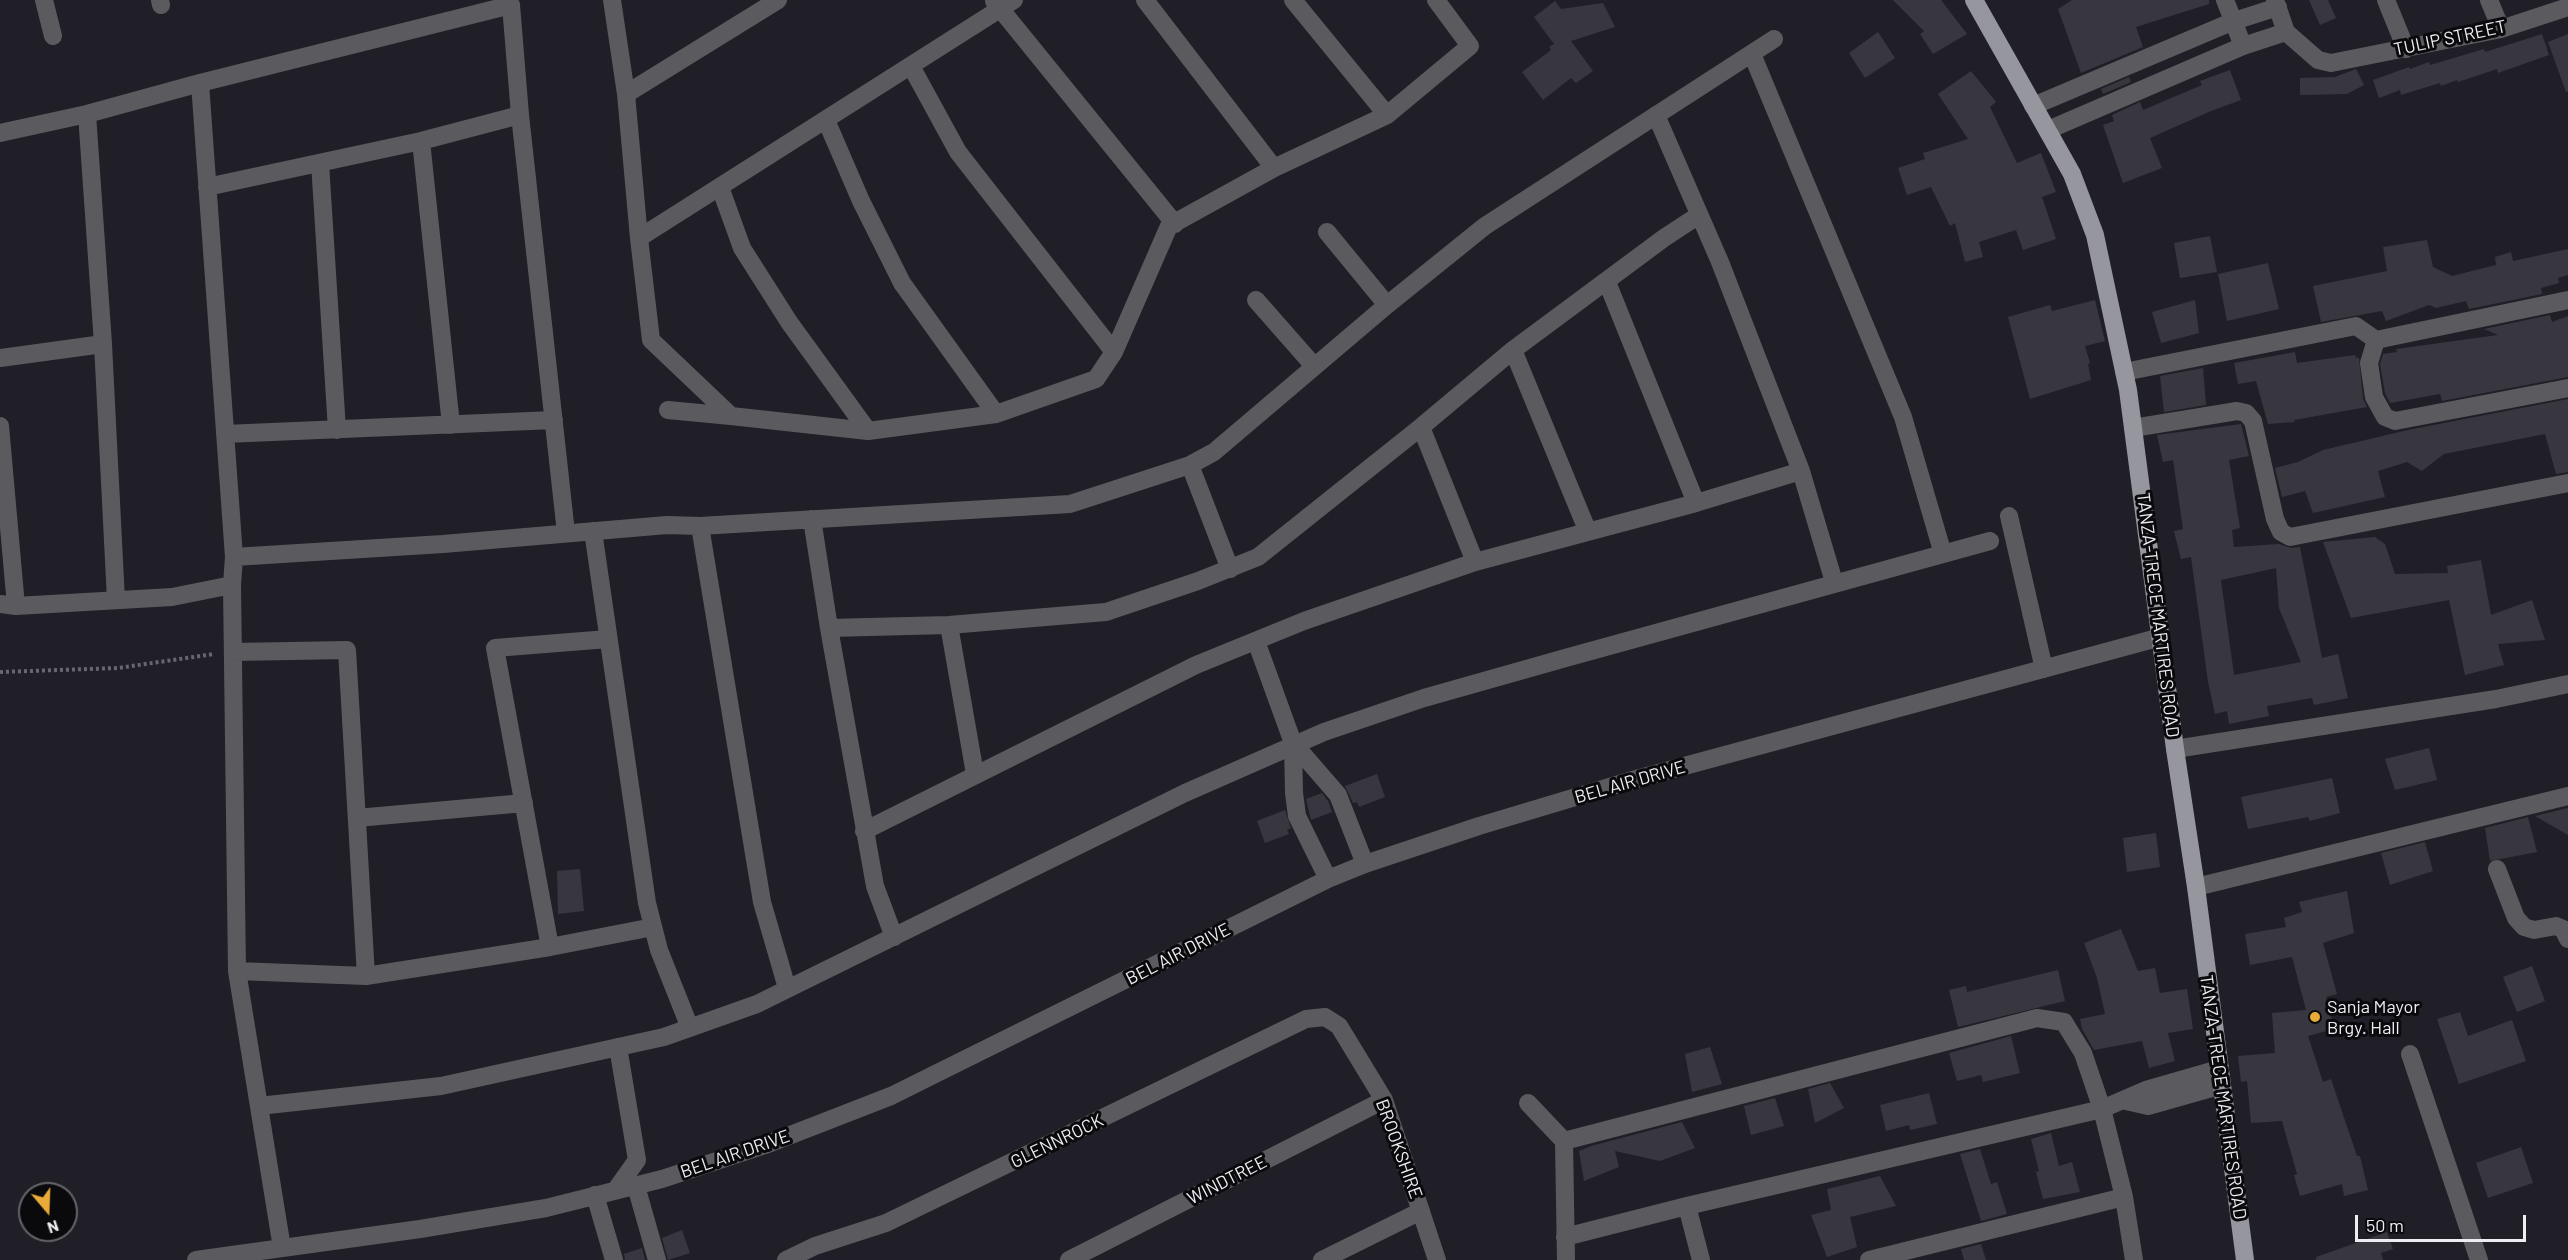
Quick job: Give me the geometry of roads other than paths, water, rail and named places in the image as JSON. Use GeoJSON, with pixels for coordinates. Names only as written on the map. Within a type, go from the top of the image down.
{"type":"FeatureCollection","features":[{"type":"Feature","properties":{"kind":"main road","name":"TANZA-TRECE MARTIRES ROAD"},"geometry":{"type":"LineString","coordinates":[[1974,0],[2072,174],[2095,235],[2124,372],[2133,428],[2245,1260]]}},
{"type":"Feature","properties":{"kind":"street"},"geometry":{"type":"LineString","coordinates":[[44,0],[53,36]]}},
{"type":"Feature","properties":{"kind":"street"},"geometry":{"type":"LineString","coordinates":[[612,0],[626,94],[651,340],[731,416]]}},
{"type":"Feature","properties":{"kind":"street"},"geometry":{"type":"LineString","coordinates":[[626,94],[778,0]]}},
{"type":"Feature","properties":{"kind":"street"},"geometry":{"type":"LineString","coordinates":[[1145,0],[1274,168]]}},
{"type":"Feature","properties":{"kind":"street"},"geometry":{"type":"LineString","coordinates":[[1293,0],[1387,115]]}},
{"type":"Feature","properties":{"kind":"street"},"geometry":{"type":"LineString","coordinates":[[668,410],[868,431],[996,414],[1096,379],[1114,352],[1169,226],[1274,168],[1387,115],[1470,46],[1436,0]]}},
{"type":"Feature","properties":{"kind":"street"},"geometry":{"type":"LineString","coordinates":[[2225,0],[2243,46]]}},
{"type":"Feature","properties":{"kind":"street"},"geometry":{"type":"LineString","coordinates":[[2386,0],[2406,49]]}},
{"type":"Feature","properties":{"kind":"street"},"geometry":{"type":"LineString","coordinates":[[2489,0],[2501,29]]}},
{"type":"Feature","properties":{"kind":"street"},"geometry":{"type":"LineString","coordinates":[[639,238],[911,66],[1002,3],[1175,224]]}},
{"type":"Feature","properties":{"kind":"street"},"geometry":{"type":"LineString","coordinates":[[2033,106],[2277,4],[2286,32],[2243,46],[2048,130]]}},
{"type":"Feature","properties":{"kind":"street"},"geometry":{"type":"LineString","coordinates":[[0,133],[87,114],[200,83],[511,5],[520,115],[566,533]]}},
{"type":"Feature","properties":{"kind":"street","name":"TULIP STREET"},"geometry":{"type":"LineString","coordinates":[[2286,32],[2318,60],[2331,63],[2501,29],[2568,7]]}},
{"type":"Feature","properties":{"kind":"street"},"geometry":{"type":"LineString","coordinates":[[234,557],[443,544],[667,525],[700,526],[1070,504],[1190,465],[1214,452],[1387,305],[1485,226],[1774,39]]}},
{"type":"Feature","properties":{"kind":"street"},"geometry":{"type":"LineString","coordinates":[[1752,54],[1903,417],[1944,554]]}},
{"type":"Feature","properties":{"kind":"street"},"geometry":{"type":"LineString","coordinates":[[911,66],[958,152],[1114,352]]}},
{"type":"Feature","properties":{"kind":"street"},"geometry":{"type":"LineString","coordinates":[[200,83],[234,557],[232,585],[237,971],[282,1248]]}},
{"type":"Feature","properties":{"kind":"street"},"geometry":{"type":"LineString","coordinates":[[87,114],[103,344],[116,600]]}},
{"type":"Feature","properties":{"kind":"street"},"geometry":{"type":"LineString","coordinates":[[207,187],[421,141],[520,115]]}},
{"type":"Feature","properties":{"kind":"street"},"geometry":{"type":"LineString","coordinates":[[1656,115],[1720,262],[1801,471],[1834,582]]}},
{"type":"Feature","properties":{"kind":"street"},"geometry":{"type":"LineString","coordinates":[[826,120],[861,201],[902,283],[996,414]]}},
{"type":"Feature","properties":{"kind":"street"},"geometry":{"type":"LineString","coordinates":[[421,141],[451,425]]}},
{"type":"Feature","properties":{"kind":"street"},"geometry":{"type":"LineString","coordinates":[[320,163],[337,430]]}},
{"type":"Feature","properties":{"kind":"street"},"geometry":{"type":"LineString","coordinates":[[720,187],[742,248],[789,322],[868,431]]}},
{"type":"Feature","properties":{"kind":"street"},"geometry":{"type":"LineString","coordinates":[[829,628],[949,625],[1106,612],[1230,569],[1258,556],[1421,427],[1513,350],[1664,238],[1699,215]]}},
{"type":"Feature","properties":{"kind":"street"},"geometry":{"type":"LineString","coordinates":[[1327,232],[1387,305]]}},
{"type":"Feature","properties":{"kind":"street"},"geometry":{"type":"LineString","coordinates":[[1606,282],[1696,503]]}},
{"type":"Feature","properties":{"kind":"street"},"geometry":{"type":"LineString","coordinates":[[1256,300],[1314,366]]}},
{"type":"Feature","properties":{"kind":"street"},"geometry":{"type":"LineString","coordinates":[[2124,372],[2356,327],[2376,340],[2568,300]]}},
{"type":"Feature","properties":{"kind":"street"},"geometry":{"type":"LineString","coordinates":[[2376,340],[2370,363],[2374,397],[2385,417],[2395,421],[2568,388]]}},
{"type":"Feature","properties":{"kind":"street"},"geometry":{"type":"LineString","coordinates":[[0,358],[103,344]]}},
{"type":"Feature","properties":{"kind":"street"},"geometry":{"type":"LineString","coordinates":[[1513,350],[1588,532]]}},
{"type":"Feature","properties":{"kind":"street"},"geometry":{"type":"LineString","coordinates":[[2133,428],[2237,411],[2246,413],[2253,421],[2275,519],[2281,532],[2290,537],[2568,483]]}},
{"type":"Feature","properties":{"kind":"street"},"geometry":{"type":"LineString","coordinates":[[225,434],[554,420]]}},
{"type":"Feature","properties":{"kind":"street"},"geometry":{"type":"LineString","coordinates":[[0,426],[8,605],[172,597],[232,585]]}},
{"type":"Feature","properties":{"kind":"street"},"geometry":{"type":"LineString","coordinates":[[1421,427],[1475,562]]}},
{"type":"Feature","properties":{"kind":"street"},"geometry":{"type":"LineString","coordinates":[[1190,465],[1230,569]]}},
{"type":"Feature","properties":{"kind":"street"},"geometry":{"type":"LineString","coordinates":[[864,831],[1196,665],[1361,600],[1475,562],[1696,503],[1801,471]]}},
{"type":"Feature","properties":{"kind":"street"},"geometry":{"type":"LineString","coordinates":[[2009,516],[2044,669]]}},
{"type":"Feature","properties":{"kind":"street"},"geometry":{"type":"LineString","coordinates":[[812,519],[874,886],[894,937]]}},
{"type":"Feature","properties":{"kind":"street"},"geometry":{"type":"LineString","coordinates":[[700,526],[762,902],[787,988]]}},
{"type":"Feature","properties":{"kind":"street"},"geometry":{"type":"LineString","coordinates":[[593,531],[646,903],[659,950],[690,1028]]}},
{"type":"Feature","properties":{"kind":"street"},"geometry":{"type":"LineString","coordinates":[[259,1106],[441,1086],[664,1037],[756,1004],[1185,793],[1293,743],[1424,698],[1834,582],[1990,541]]}},
{"type":"Feature","properties":{"kind":"street"},"geometry":{"type":"LineString","coordinates":[[949,625],[975,774]]}},
{"type":"Feature","properties":{"kind":"street","name":"BEL AIR DRIVE"},"geometry":{"type":"LineString","coordinates":[[196,1260],[546,1208],[636,1186],[765,1146],[891,1096],[1328,879],[1365,864],[1479,826],[1629,781],[2161,637]]}},
{"type":"Feature","properties":{"kind":"street"},"geometry":{"type":"LineString","coordinates":[[550,947],[495,648],[608,639]]}},
{"type":"Feature","properties":{"kind":"street"},"geometry":{"type":"LineString","coordinates":[[1256,641],[1293,743],[1297,816],[1328,879]]}},
{"type":"Feature","properties":{"kind":"street"},"geometry":{"type":"LineString","coordinates":[[233,652],[348,650],[366,976]]}},
{"type":"Feature","properties":{"kind":"street"},"geometry":{"type":"LineString","coordinates":[[2175,749],[2496,699],[2568,684]]}},
{"type":"Feature","properties":{"kind":"street"},"geometry":{"type":"LineString","coordinates":[[1293,743],[1338,795],[1365,864]]}},
{"type":"Feature","properties":{"kind":"street"},"geometry":{"type":"LineString","coordinates":[[2196,887],[2568,796]]}},
{"type":"Feature","properties":{"kind":"street"},"geometry":{"type":"LineString","coordinates":[[357,818],[524,803]]}},
{"type":"Feature","properties":{"kind":"street"},"geometry":{"type":"LineString","coordinates":[[2497,869],[2516,918],[2524,927],[2534,930],[2556,926],[2563,929],[2568,939]]}},
{"type":"Feature","properties":{"kind":"street"},"geometry":{"type":"LineString","coordinates":[[237,971],[366,976],[550,947],[653,927]]}},
{"type":"Feature","properties":{"kind":"street","name":"BROOKSHIRE"},"geometry":{"type":"LineString","coordinates":[[1325,1017],[1339,1026],[1384,1100],[1437,1260]]}},
{"type":"Feature","properties":{"kind":"street","name":"GLENNROCK"},"geometry":{"type":"LineString","coordinates":[[786,1260],[815,1246],[886,1223],[1306,1019],[1325,1017]]}},
{"type":"Feature","properties":{"kind":"street"},"geometry":{"type":"LineString","coordinates":[[1564,1141],[2037,1018],[2064,1022],[2083,1053],[2102,1109],[2124,1197],[2134,1260]]}},
{"type":"Feature","properties":{"kind":"street"},"geometry":{"type":"LineString","coordinates":[[615,1191],[637,1160],[618,1047]]}},
{"type":"Feature","properties":{"kind":"street"},"geometry":{"type":"LineString","coordinates":[[2410,1054],[2479,1260]]}},
{"type":"Feature","properties":{"kind":"street"},"geometry":{"type":"LineString","coordinates":[[1565,1237],[1687,1206],[2102,1109],[2126,1101],[2146,1090],[2221,1077]]}},
{"type":"Feature","properties":{"kind":"street","name":"WINDTREE"},"geometry":{"type":"LineString","coordinates":[[1069,1260],[1384,1100]]}},
{"type":"Feature","properties":{"kind":"street"},"geometry":{"type":"LineString","coordinates":[[1528,1103],[1564,1141],[1566,1260]]}},
{"type":"Feature","properties":{"kind":"street"},"geometry":{"type":"LineString","coordinates":[[636,1186],[657,1260]]}},
{"type":"Feature","properties":{"kind":"street"},"geometry":{"type":"LineString","coordinates":[[595,1195],[614,1260]]}},
{"type":"Feature","properties":{"kind":"street"},"geometry":{"type":"LineString","coordinates":[[1869,1260],[2124,1197]]}},
{"type":"Feature","properties":{"kind":"street"},"geometry":{"type":"LineString","coordinates":[[1687,1206],[1701,1260]]}},
{"type":"Feature","properties":{"kind":"street"},"geometry":{"type":"LineString","coordinates":[[1322,1260],[1421,1211]]}},
{"type":"Feature","properties":{"kind":"place","name":"Sanja Mayor Brgy. Hall"},"geometry":{"type":"Point","coordinates":[2315,1017]}}]}
